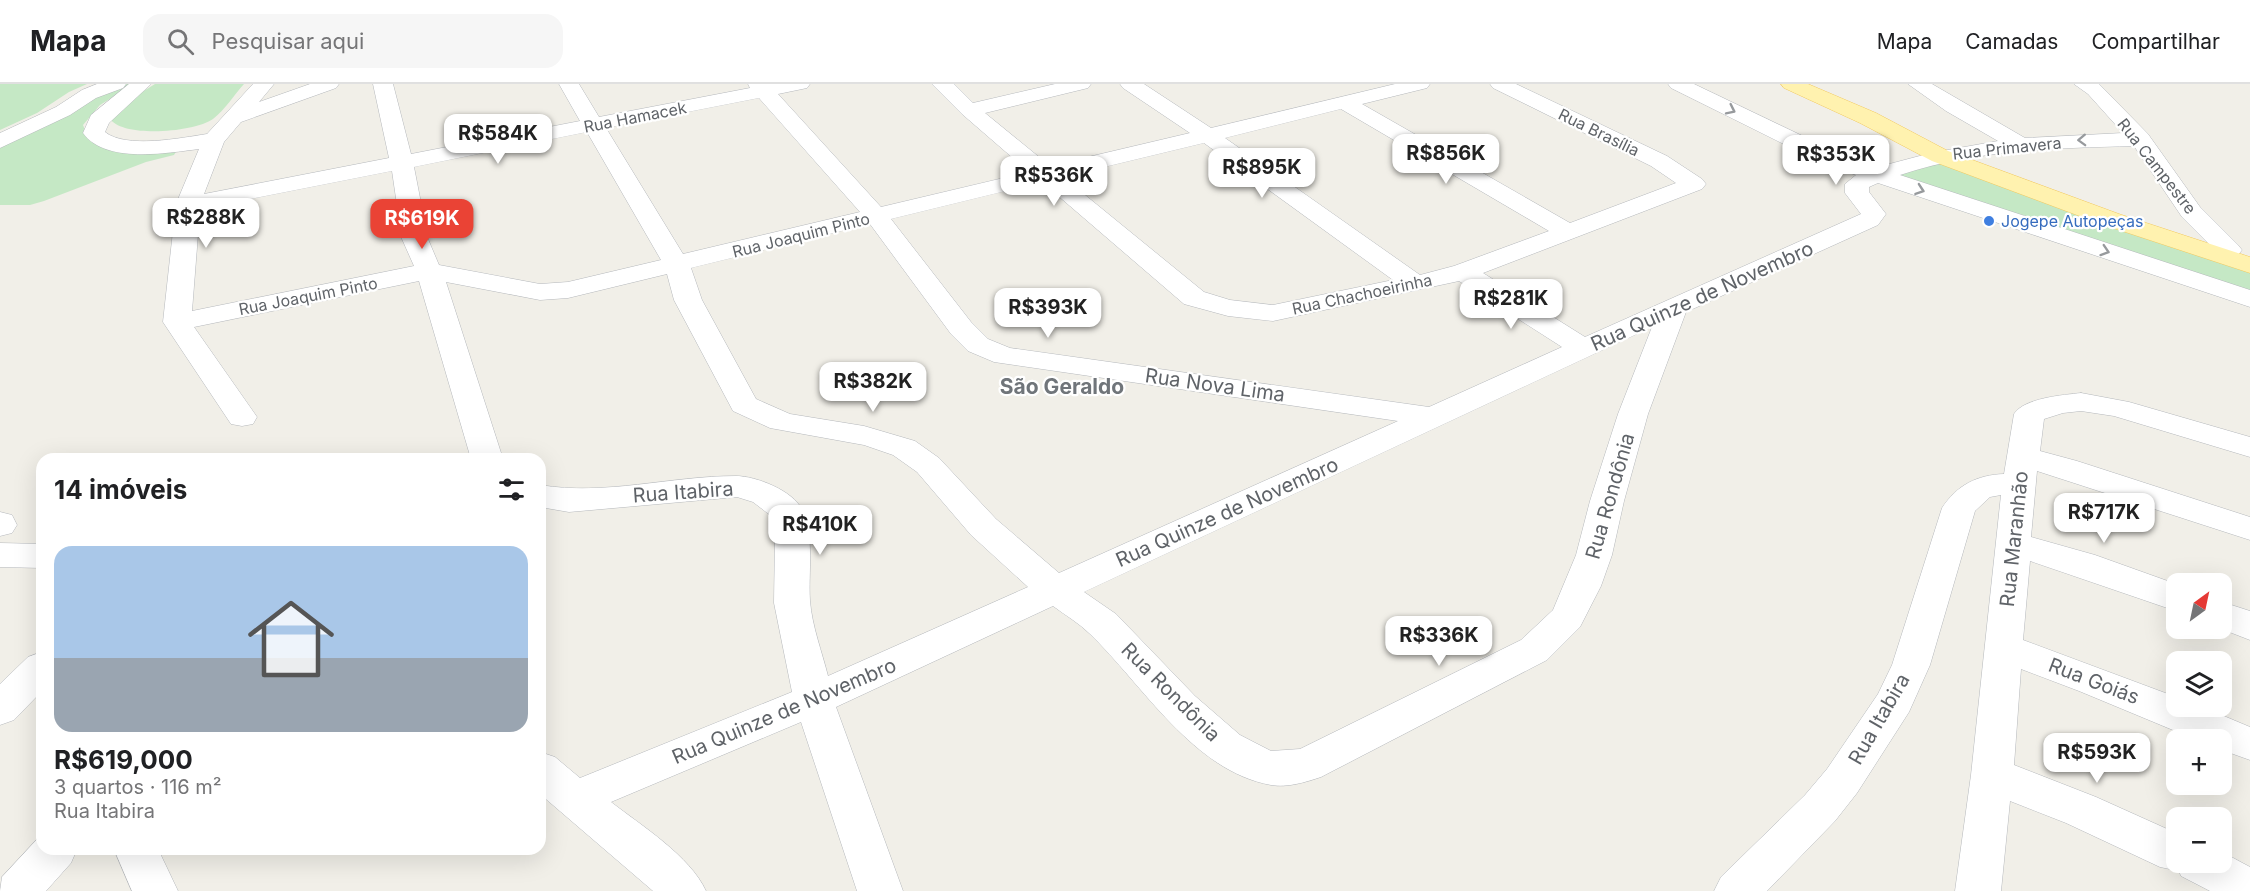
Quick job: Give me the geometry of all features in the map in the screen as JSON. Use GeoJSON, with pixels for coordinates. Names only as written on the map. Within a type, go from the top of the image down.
{"type":"FeatureCollection","features":[{"type":"Feature","properties":{"kind":"main road"},"geometry":{"type":"LineString","coordinates":[[1791,84],[1950,154],[2110,219],[2250,265]]}},
{"type":"Feature","properties":{"kind":"main road"},"geometry":{"type":"LineString","coordinates":[[1812,84],[1950,154],[2240,253]]}},
{"type":"Feature","properties":{"kind":"street"},"geometry":{"type":"LineString","coordinates":[[0,141],[63,111],[89,94],[116,84]]}},
{"type":"Feature","properties":{"kind":"street"},"geometry":{"type":"LineString","coordinates":[[141,84],[99,120],[94,133],[97,138],[125,147],[214,140]]}},
{"type":"Feature","properties":{"kind":"street"},"geometry":{"type":"LineString","coordinates":[[242,417],[177,322],[188,204],[214,140],[237,117],[264,84]]}},
{"type":"Feature","properties":{"kind":"street"},"geometry":{"type":"LineString","coordinates":[[237,117],[329,84]]}},
{"type":"Feature","properties":{"kind":"street"},"geometry":{"type":"LineString","coordinates":[[383,84],[402,164],[416,239],[429,271],[485,453]]}},
{"type":"Feature","properties":{"kind":"street","name":"Rua Rondônia"},"geometry":{"type":"LineString","coordinates":[[569,84],[677,265],[688,300],[744,405],[757,414],[792,424],[883,439],[906,449],[937,474],[992,536],[1056,590],[1102,623],[1179,704],[1220,742],[1247,758],[1271,768],[1306,765],[1534,650],[1567,618],[1587,576],[1633,414],[1674,307]]}},
{"type":"Feature","properties":{"kind":"street","name":"Rua Hamacek"},"geometry":{"type":"LineString","coordinates":[[188,204],[402,164],[761,88],[800,84]]}},
{"type":"Feature","properties":{"kind":"street"},"geometry":{"type":"LineString","coordinates":[[942,84],[969,110],[1047,175]]}},
{"type":"Feature","properties":{"kind":"street"},"geometry":{"type":"LineString","coordinates":[[969,110],[1081,84]]}},
{"type":"Feature","properties":{"kind":"street"},"geometry":{"type":"LineString","coordinates":[[1130,84],[1209,136],[1415,284]]}},
{"type":"Feature","properties":{"kind":"street","name":"Rua Joaquim Pinto"},"geometry":{"type":"LineString","coordinates":[[177,322],[429,271],[540,292],[568,290],[1420,84]]}},
{"type":"Feature","properties":{"kind":"street","name":"Rua Brasília"},"geometry":{"type":"LineString","coordinates":[[1500,84],[1650,156],[1694,184]]}},
{"type":"Feature","properties":{"kind":"street"},"geometry":{"type":"LineString","coordinates":[[1678,84],[1826,156],[2250,299]]}},
{"type":"Feature","properties":{"kind":"street"},"geometry":{"type":"LineString","coordinates":[[1918,84],[1953,107],[2021,145]]}},
{"type":"Feature","properties":{"kind":"street","name":"Rua Campestre"},"geometry":{"type":"LineString","coordinates":[[2084,84],[2095,90],[2140,139],[2191,212],[2240,253]]}},
{"type":"Feature","properties":{"kind":"street","name":"Rua Nova Lima"},"geometry":{"type":"LineString","coordinates":[[761,88],[877,217],[961,328],[978,345],[1004,356],[1436,417]]}},
{"type":"Feature","properties":{"kind":"street"},"geometry":{"type":"LineString","coordinates":[[1345,103],[1567,231]]}},
{"type":"Feature","properties":{"kind":"street","name":"Rua Primavera"},"geometry":{"type":"LineString","coordinates":[[1877,174],[1950,154],[2075,140],[2140,139]]}},
{"type":"Feature","properties":{"kind":"street","name":"Rua Quinze de Novembro"},"geometry":{"type":"LineString","coordinates":[[574,799],[814,700],[1674,307],[1857,226],[1869,220],[1874,214],[1857,193],[1857,184],[1877,174]]}},
{"type":"Feature","properties":{"kind":"street","name":"Rua Chachoeirinha"},"geometry":{"type":"LineString","coordinates":[[1047,175],[1194,298],[1228,308],[1273,313],[1463,272],[1694,184]]}},
{"type":"Feature","properties":{"kind":"street"},"geometry":{"type":"LineString","coordinates":[[1463,272],[1584,349]]}},
{"type":"Feature","properties":{"kind":"street","name":"Rua Maranhão"},"geometry":{"type":"LineString","coordinates":[[1978,891],[1992,775],[2020,471],[2030,414],[2059,404],[2081,402],[2141,414],[2250,447]]}},
{"type":"Feature","properties":{"kind":"street","name":"Rua Itabira"},"geometry":{"type":"LineString","coordinates":[[1737,891],[1820,808],[1842,781],[1895,701],[1911,666],[1959,508],[1969,494],[2020,471],[2066,468],[2250,529]]}},
{"type":"Feature","properties":{"kind":"street","name":"Rua Itabira"},"geometry":{"type":"LineString","coordinates":[[546,497],[569,501],[738,486],[765,494],[786,511],[792,538],[792,603],[814,700],[880,891]]}},
{"type":"Feature","properties":{"kind":"street"},"geometry":{"type":"LineString","coordinates":[[2013,544],[2082,564],[2166,594]]}},
{"type":"Feature","properties":{"kind":"street"},"geometry":{"type":"LineString","coordinates":[[0,555],[36,555]]}},
{"type":"Feature","properties":{"kind":"street"},"geometry":{"type":"LineString","coordinates":[[2232,619],[2250,626]]}},
{"type":"Feature","properties":{"kind":"street","name":"Rua Goiás"},"geometry":{"type":"LineString","coordinates":[[2003,648],[2093,680],[2250,744]]}},
{"type":"Feature","properties":{"kind":"street"},"geometry":{"type":"LineString","coordinates":[[0,709],[36,673]]}},
{"type":"Feature","properties":{"kind":"street"},"geometry":{"type":"LineString","coordinates":[[546,774],[656,863],[683,891]]}},
{"type":"Feature","properties":{"kind":"street"},"geometry":{"type":"LineString","coordinates":[[1992,775],[2081,810],[2166,848]]}},
{"type":"Feature","properties":{"kind":"street"},"geometry":{"type":"LineString","coordinates":[[18,891],[50,855]]}},
{"type":"Feature","properties":{"kind":"street"},"geometry":{"type":"LineString","coordinates":[[139,855],[155,891]]}},
{"type":"Feature","properties":{"kind":"street"},"geometry":{"type":"LineString","coordinates":[[2219,873],[2250,889]]}},
{"type":"Feature","properties":{"kind":"green space"},"geometry":{"type":"Polygon","coordinates":[[[0,84],[87,84],[69,92],[37,113],[0,130],[0,84]]]}},
{"type":"Feature","properties":{"kind":"green space"},"geometry":{"type":"Polygon","coordinates":[[[120,84],[134,84],[100,105],[83,125],[87,135],[177,150],[174,155],[146,162],[44,201],[30,205],[0,205],[0,144],[120,84]]]}},
{"type":"Feature","properties":{"kind":"green space"},"geometry":{"type":"Polygon","coordinates":[[[155,84],[244,84],[213,119],[204,124],[177,130],[145,131],[119,126],[111,120],[134,97],[155,84]]]}},
{"type":"Feature","properties":{"kind":"green space"},"geometry":{"type":"Polygon","coordinates":[[[1946,162],[2250,267],[2250,290],[1889,174],[1946,162]]]}},
{"type":"Feature","properties":{"kind":"place","name":"Jogepe Autopeças"},"geometry":{"type":"Point","coordinates":[1989,221]}},
{"type":"Feature","properties":{"kind":"district","name":"São Geraldo"},"geometry":{"type":"Point","coordinates":[1062,386]}}]}
